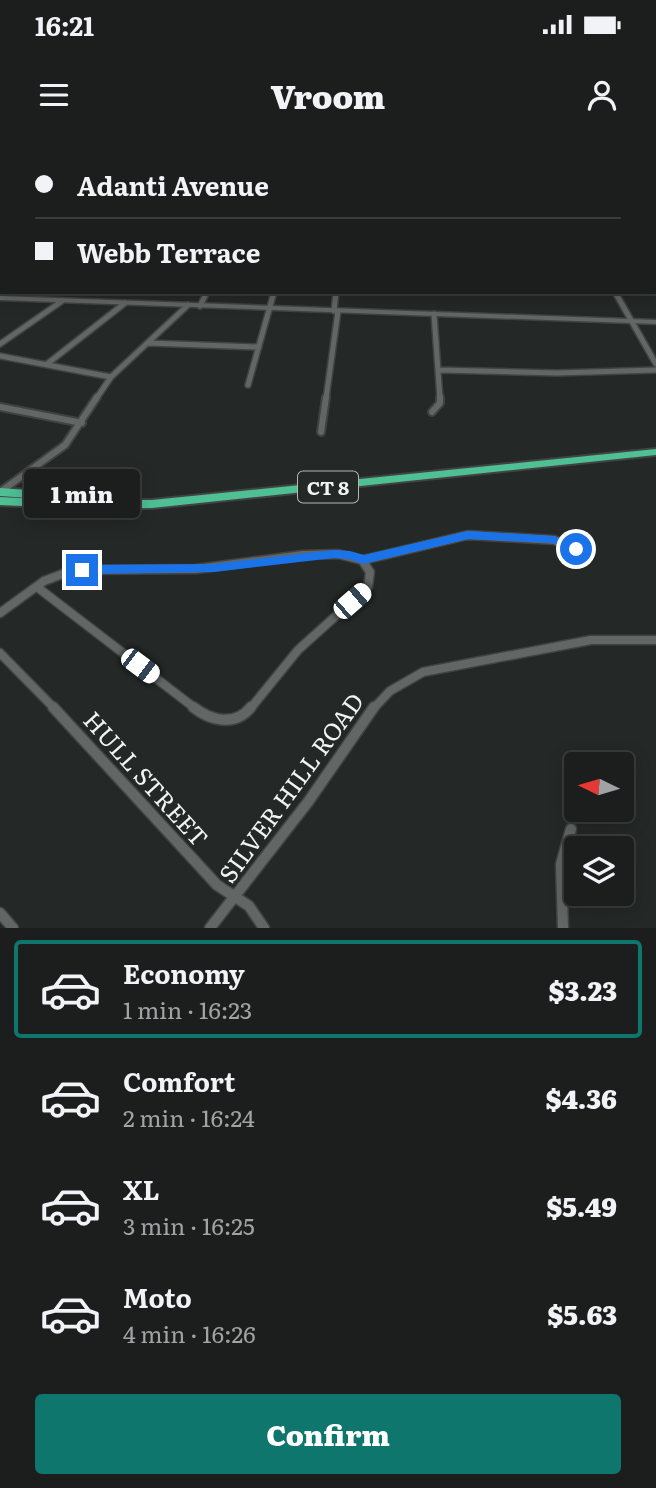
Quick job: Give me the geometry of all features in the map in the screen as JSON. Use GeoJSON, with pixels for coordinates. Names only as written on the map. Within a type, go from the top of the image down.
{"type":"FeatureCollection","features":[{"type":"Feature","properties":{"kind":"highway","name":"CT 8"},"geometry":{"type":"LineString","coordinates":[[2,495],[70,497],[210,492],[656,445]]}},
{"type":"Feature","properties":{"kind":"highway","name":"CT 8"},"geometry":{"type":"LineString","coordinates":[[2,495],[87,505],[198,500],[656,452]]}},
{"type":"Feature","properties":{"kind":"main road"},"geometry":{"type":"LineString","coordinates":[[19,299],[34,294]]}},
{"type":"Feature","properties":{"kind":"main road"},"geometry":{"type":"LineString","coordinates":[[0,298],[656,321]]}},
{"type":"Feature","properties":{"kind":"street"},"geometry":{"type":"LineString","coordinates":[[200,306],[206,294]]}},
{"type":"Feature","properties":{"kind":"street"},"geometry":{"type":"LineString","coordinates":[[248,385],[274,294]]}},
{"type":"Feature","properties":{"kind":"street"},"geometry":{"type":"LineString","coordinates":[[321,432],[336,294]]}},
{"type":"Feature","properties":{"kind":"street"},"geometry":{"type":"LineString","coordinates":[[616,294],[656,364]]}},
{"type":"Feature","properties":{"kind":"street"},"geometry":{"type":"LineString","coordinates":[[0,344],[62,301]]}},
{"type":"Feature","properties":{"kind":"street"},"geometry":{"type":"LineString","coordinates":[[47,364],[125,303]]}},
{"type":"Feature","properties":{"kind":"street"},"geometry":{"type":"LineString","coordinates":[[2,495],[58,452],[82,423],[111,377],[188,305]]}},
{"type":"Feature","properties":{"kind":"street"},"geometry":{"type":"LineString","coordinates":[[432,412],[440,403],[434,314]]}},
{"type":"Feature","properties":{"kind":"street"},"geometry":{"type":"LineString","coordinates":[[148,343],[259,347]]}},
{"type":"Feature","properties":{"kind":"street"},"geometry":{"type":"LineString","coordinates":[[0,356],[111,377]]}},
{"type":"Feature","properties":{"kind":"street"},"geometry":{"type":"LineString","coordinates":[[439,370],[557,373],[656,370]]}},
{"type":"Feature","properties":{"kind":"street"},"geometry":{"type":"LineString","coordinates":[[0,407],[82,423]]}},
{"type":"Feature","properties":{"kind":"street"},"geometry":{"type":"LineString","coordinates":[[0,613],[57,575],[73,570],[214,568],[334,554],[350,555],[363,560],[468,535],[554,540],[576,549]]}},
{"type":"Feature","properties":{"kind":"street"},"geometry":{"type":"LineString","coordinates":[[37,587],[206,716],[228,720],[252,708],[298,650],[368,587],[371,573],[363,560]]}},
{"type":"Feature","properties":{"kind":"street","name":"SILVER HILL ROAD"},"geometry":{"type":"LineString","coordinates":[[210,928],[322,784],[365,717],[402,680],[423,672],[591,640],[656,640]]}},
{"type":"Feature","properties":{"kind":"street","name":"HULL STREET"},"geometry":{"type":"LineString","coordinates":[[0,653],[217,885],[249,906],[264,928]]}},
{"type":"Feature","properties":{"kind":"street"},"geometry":{"type":"LineString","coordinates":[[564,928],[560,859],[563,842],[571,829]]}},
{"type":"Feature","properties":{"kind":"street"},"geometry":{"type":"LineString","coordinates":[[0,913],[13,928]]}},
{"type":"Feature","properties":{"kind":"route"},"geometry":{"type":"LineString","coordinates":[[82,570],[214,568],[334,554],[350,555],[363,560],[468,535],[554,540],[576,549]]}}]}
